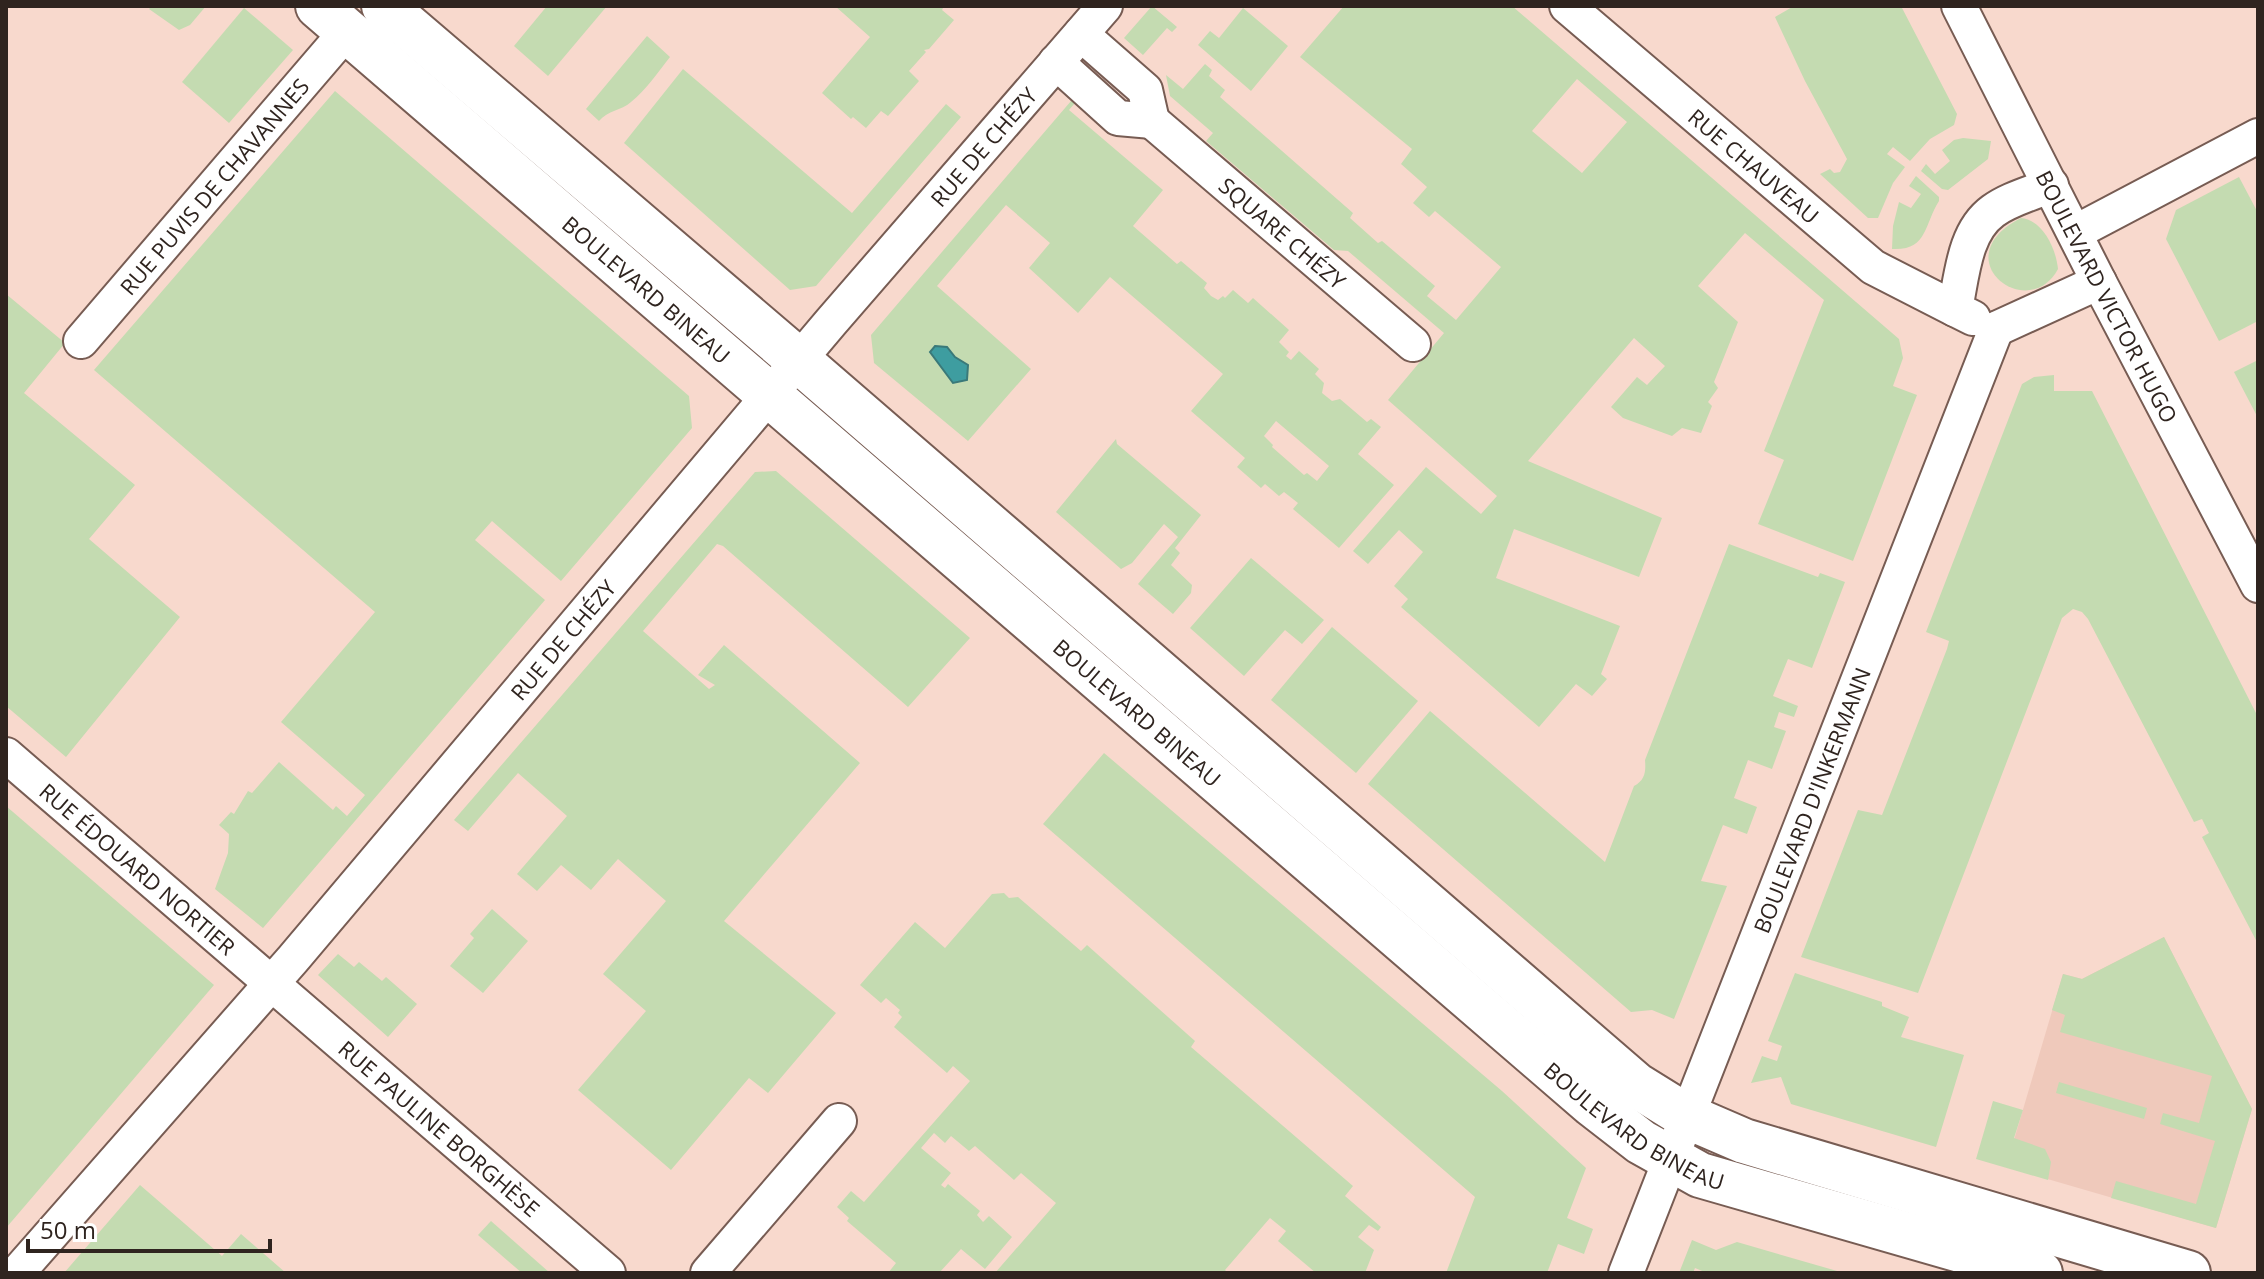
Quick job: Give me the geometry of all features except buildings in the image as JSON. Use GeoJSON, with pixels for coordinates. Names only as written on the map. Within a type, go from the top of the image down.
{"type":"FeatureCollection","features":[{"type":"Feature","properties":{"kind":"main road","name":"BOULEVARD BINEAU"},"geometry":{"type":"LineString","coordinates":[[384,6],[1636,1085],[1686,1116],[1744,1141],[2188,1273]]}},
{"type":"Feature","properties":{"kind":"main road","name":"BOULEVARD BINEAU"},"geometry":{"type":"LineString","coordinates":[[333,19],[1592,1104],[1641,1142],[1700,1175],[2040,1273]]}},
{"type":"Feature","properties":{"kind":"street","name":"RUE DE CHÉZY"},"geometry":{"type":"LineString","coordinates":[[17,1273],[272,982],[798,360],[1105,6]]}},
{"type":"Feature","properties":{"kind":"street","name":"RUE CHAUVEAU"},"geometry":{"type":"LineString","coordinates":[[1567,6],[1873,267],[1996,329]]}},
{"type":"Feature","properties":{"kind":"street","name":"BOULEVARD VICTOR HUGO"},"geometry":{"type":"LineString","coordinates":[[1959,6],[2258,585]]}},
{"type":"Feature","properties":{"kind":"street","name":"RUE PUVIS DE CHAVANNES"},"geometry":{"type":"LineString","coordinates":[[81,341],[333,19]]}},
{"type":"Feature","properties":{"kind":"street"},"geometry":{"type":"LineString","coordinates":[[1056,62],[1118,118],[1152,121],[1145,90],[1081,34]]}},
{"type":"Feature","properties":{"kind":"street","name":"SQUARE CHÉZY"},"geometry":{"type":"LineString","coordinates":[[1152,121],[1413,344]]}},
{"type":"Feature","properties":{"kind":"street"},"geometry":{"type":"LineString","coordinates":[[2076,232],[2258,136]]}},
{"type":"Feature","properties":{"kind":"street"},"geometry":{"type":"LineString","coordinates":[[1955,309],[1975,230],[1994,211],[2051,185]]}},
{"type":"Feature","properties":{"kind":"street"},"geometry":{"type":"LineString","coordinates":[[1996,329],[2099,282]]}},
{"type":"Feature","properties":{"kind":"street","name":"BOULEVARD D'INKERMANN"},"geometry":{"type":"LineString","coordinates":[[1626,1273],[1996,329]]}},
{"type":"Feature","properties":{"kind":"street","name":"RUE ÉDOUARD NORTIER"},"geometry":{"type":"LineString","coordinates":[[6,755],[272,982]]}},
{"type":"Feature","properties":{"kind":"street","name":"RUE PAULINE BORGHÈSE"},"geometry":{"type":"LineString","coordinates":[[272,982],[608,1273]]}},
{"type":"Feature","properties":{"kind":"street"},"geometry":{"type":"LineString","coordinates":[[708,1273],[839,1121]]}},
{"type":"Feature","properties":{"kind":"shaded area"},"geometry":{"type":"Polygon","coordinates":[[[2164,937],[2252,1109],[2216,1228],[2006,1167],[2063,974],[2082,979],[2164,937]]]}},
{"type":"Feature","properties":{"kind":"green space"},"geometry":{"type":"Polygon","coordinates":[[[152,6],[206,6],[190,25],[179,30],[149,9],[152,6]]]}},
{"type":"Feature","properties":{"kind":"green space"},"geometry":{"type":"Polygon","coordinates":[[[547,6],[607,6],[548,76],[514,46],[547,6]]]}},
{"type":"Feature","properties":{"kind":"green space"},"geometry":{"type":"Polygon","coordinates":[[[835,6],[944,6],[942,10],[954,20],[929,49],[924,50],[926,52],[909,71],[919,81],[888,116],[881,111],[866,128],[822,93],[870,37],[835,6]]]}},
{"type":"Feature","properties":{"kind":"green space"},"geometry":{"type":"Polygon","coordinates":[[[1152,6],[1177,27],[1172,32],[1167,28],[1143,55],[1124,38],[1152,6]]]}},
{"type":"Feature","properties":{"kind":"green space"},"geometry":{"type":"Polygon","coordinates":[[[1344,6],[1512,6],[1899,339],[1903,358],[1893,386],[1917,395],[1853,561],[1758,524],[1784,460],[1764,451],[1824,300],[1745,233],[1698,286],[1738,322],[1714,382],[1718,388],[1708,402],[1712,406],[1701,433],[1682,428],[1672,436],[1623,418],[1611,407],[1637,377],[1647,385],[1665,366],[1634,338],[1528,461],[1662,518],[1639,577],[1514,529],[1496,578],[1620,626],[1601,674],[1607,679],[1592,696],[1576,684],[1539,727],[1401,607],[1408,599],[1394,586],[1423,552],[1399,530],[1368,564],[1353,551],[1426,467],[1481,514],[1497,496],[1388,400],[1444,333],[1348,251],[1334,250],[1206,141],[1213,133],[1170,96],[1166,75],[1183,89],[1205,64],[1212,70],[1209,76],[1225,90],[1220,97],[1353,213],[1350,218],[1378,243],[1382,241],[1435,286],[1427,296],[1456,320],[1501,267],[1435,211],[1429,217],[1413,203],[1427,187],[1401,164],[1412,149],[1300,57],[1344,6]],[[1577,79],[1532,131],[1582,173],[1627,122],[1577,79]]]}},
{"type":"Feature","properties":{"kind":"green space"},"geometry":{"type":"Polygon","coordinates":[[[1794,6],[1901,6],[1957,114],[1954,125],[1930,139],[1910,161],[1893,147],[1887,154],[1905,167],[1893,183],[1878,218],[1868,218],[1820,174],[1830,169],[1834,173],[1840,172],[1847,159],[1775,17],[1794,6]]]}},
{"type":"Feature","properties":{"kind":"green space"},"geometry":{"type":"Polygon","coordinates":[[[244,8],[293,50],[229,123],[182,82],[244,8]]]}},
{"type":"Feature","properties":{"kind":"green space"},"geometry":{"type":"Polygon","coordinates":[[[1243,8],[1288,46],[1251,91],[1198,45],[1210,31],[1219,38],[1243,8]]]}},
{"type":"Feature","properties":{"kind":"green space"},"geometry":{"type":"Polygon","coordinates":[[[647,36],[670,57],[636,97],[599,121],[586,109],[647,36]]]}},
{"type":"Feature","properties":{"kind":"green space"},"geometry":{"type":"Polygon","coordinates":[[[683,69],[852,213],[946,104],[961,117],[816,286],[790,290],[624,143],[683,69]]]}},
{"type":"Feature","properties":{"kind":"green space"},"geometry":{"type":"Polygon","coordinates":[[[335,91],[689,396],[692,428],[561,581],[492,521],[475,540],[545,600],[263,928],[215,889],[228,853],[229,834],[219,825],[231,812],[234,814],[248,791],[252,793],[279,762],[333,810],[336,806],[347,816],[365,795],[281,722],[375,612],[94,370],[335,91]]]}},
{"type":"Feature","properties":{"kind":"green space"},"geometry":{"type":"Polygon","coordinates":[[[1077,94],[1080,97],[1069,110],[1163,190],[1133,226],[1177,264],[1181,261],[1207,283],[1204,288],[1211,296],[1218,300],[1233,290],[1248,303],[1253,298],[1289,330],[1279,342],[1289,352],[1286,356],[1291,360],[1299,351],[1319,369],[1315,374],[1324,383],[1322,393],[1332,401],[1340,399],[1367,422],[1371,419],[1381,427],[1358,454],[1394,485],[1339,548],[1293,509],[1298,503],[1284,492],[1279,496],[1265,484],[1261,488],[1237,467],[1245,458],[1191,411],[1223,374],[1110,277],[1078,313],[1029,268],[1050,243],[1006,205],[937,286],[1031,369],[968,441],[874,363],[871,335],[1077,94]],[[1276,421],[1264,436],[1304,475],[1307,473],[1317,481],[1329,466],[1276,421]]]}},
{"type":"Feature","properties":{"kind":"green space"},"geometry":{"type":"Polygon","coordinates":[[[1954,140],[1991,141],[1988,159],[1948,190],[1942,189],[1921,171],[1926,164],[1935,174],[1950,161],[1942,150],[1954,140]]]}},
{"type":"Feature","properties":{"kind":"green space"},"geometry":{"type":"Polygon","coordinates":[[[1916,176],[1939,197],[1939,201],[1919,241],[1912,246],[1892,249],[1899,202],[1911,208],[1921,194],[1909,186],[1916,176]]]}},
{"type":"Feature","properties":{"kind":"green space"},"geometry":{"type":"Polygon","coordinates":[[[2239,177],[2258,213],[2258,321],[2219,341],[2166,239],[2176,210],[2239,177]]]}},
{"type":"Feature","properties":{"kind":"green space"},"geometry":{"type":"Polygon","coordinates":[[[2021,218],[2042,230],[2058,269],[2045,285],[2028,290],[2012,288],[1999,280],[1990,266],[1989,251],[1999,234],[2021,218]]]}},
{"type":"Feature","properties":{"kind":"green space"},"geometry":{"type":"Polygon","coordinates":[[[6,294],[65,343],[24,393],[135,485],[89,539],[180,617],[66,757],[6,706],[6,294]]]}},
{"type":"Feature","properties":{"kind":"green space"},"geometry":{"type":"Polygon","coordinates":[[[2258,360],[2258,418],[2234,372],[2258,360]]]}},
{"type":"Feature","properties":{"kind":"green space"},"geometry":{"type":"Polygon","coordinates":[[[2054,375],[2054,391],[2092,391],[2258,717],[2258,944],[2202,837],[2209,833],[2202,819],[2194,822],[2088,619],[2082,612],[2073,609],[2062,618],[1918,993],[1801,957],[1858,810],[1882,815],[1947,649],[1949,641],[1926,632],[2022,384],[2034,377],[2054,375]]]}},
{"type":"Feature","properties":{"kind":"green space"},"geometry":{"type":"Polygon","coordinates":[[[1116,439],[1117,444],[1201,515],[1175,548],[1180,553],[1171,565],[1192,585],[1191,593],[1173,614],[1138,584],[1178,537],[1164,524],[1132,563],[1121,569],[1056,512],[1116,439]]]}},
{"type":"Feature","properties":{"kind":"green space"},"geometry":{"type":"Polygon","coordinates":[[[776,471],[970,638],[908,707],[717,544],[643,631],[709,689],[715,685],[698,675],[724,645],[860,763],[724,921],[836,1013],[768,1093],[749,1078],[671,1170],[578,1090],[646,1011],[603,974],[666,901],[618,859],[591,890],[561,865],[537,891],[517,874],[567,816],[518,773],[468,831],[454,820],[755,472],[776,471]]]}},
{"type":"Feature","properties":{"kind":"green space"},"geometry":{"type":"Polygon","coordinates":[[[1729,544],[1818,577],[1820,573],[1845,582],[1812,668],[1788,659],[1773,696],[1798,706],[1794,717],[1779,712],[1774,727],[1786,731],[1772,769],[1748,760],[1734,798],[1757,807],[1747,834],[1723,825],[1701,881],[1727,886],[1674,1019],[1652,1010],[1631,1012],[1368,784],[1430,711],[1605,862],[1634,786],[1644,775],[1645,760],[1729,544]]]}},
{"type":"Feature","properties":{"kind":"green space"},"geometry":{"type":"Polygon","coordinates":[[[1251,558],[1324,620],[1302,644],[1285,630],[1244,676],[1190,628],[1251,558]]]}},
{"type":"Feature","properties":{"kind":"green space"},"geometry":{"type":"Polygon","coordinates":[[[1332,627],[1418,701],[1356,773],[1271,700],[1332,627]]]}},
{"type":"Feature","properties":{"kind":"green space"},"geometry":{"type":"Polygon","coordinates":[[[1104,753],[1502,1091],[1586,1168],[1567,1218],[1593,1229],[1584,1254],[1558,1244],[1547,1273],[1446,1273],[1475,1197],[1043,824],[1104,753]]]}},
{"type":"Feature","properties":{"kind":"green space"},"geometry":{"type":"Polygon","coordinates":[[[6,806],[214,985],[6,1228],[6,806]]]}},
{"type":"Feature","properties":{"kind":"green space"},"geometry":{"type":"Polygon","coordinates":[[[1004,893],[1009,898],[1018,897],[1081,951],[1087,945],[1195,1041],[1191,1047],[1353,1186],[1345,1196],[1381,1227],[1378,1231],[1369,1225],[1358,1237],[1374,1250],[1365,1273],[1316,1273],[1278,1241],[1286,1231],[1270,1218],[1225,1270],[1228,1273],[995,1273],[1056,1203],[1021,1173],[1014,1180],[975,1146],[969,1151],[951,1136],[945,1143],[934,1133],[921,1148],[951,1173],[941,1185],[945,1188],[948,1184],[980,1211],[977,1215],[983,1222],[989,1216],[1012,1237],[985,1269],[961,1249],[939,1273],[888,1273],[896,1263],[847,1221],[849,1218],[837,1207],[851,1191],[864,1202],[970,1081],[953,1066],[947,1073],[894,1027],[902,1017],[898,1013],[900,1010],[886,998],[881,1003],[860,985],[915,922],[945,948],[992,894],[1004,893]]]}},
{"type":"Feature","properties":{"kind":"green space"},"geometry":{"type":"Polygon","coordinates":[[[492,909],[528,941],[483,993],[450,966],[474,938],[470,934],[492,909]]]}},
{"type":"Feature","properties":{"kind":"green space"},"geometry":{"type":"Polygon","coordinates":[[[2164,937],[2252,1109],[2216,1228],[2111,1198],[2116,1181],[2196,1204],[2215,1141],[2160,1124],[2163,1113],[2199,1123],[2212,1076],[2060,1032],[2065,1015],[2052,1010],[2063,974],[2082,979],[2164,937]]]}},
{"type":"Feature","properties":{"kind":"green space"},"geometry":{"type":"Polygon","coordinates":[[[338,954],[354,967],[359,962],[382,981],[386,977],[417,1004],[388,1037],[318,975],[338,954]]]}},
{"type":"Feature","properties":{"kind":"green space"},"geometry":{"type":"Polygon","coordinates":[[[1795,973],[1882,1002],[1882,1006],[1909,1017],[1901,1037],[1964,1055],[1936,1147],[1791,1104],[1781,1077],[1751,1083],[1762,1056],[1777,1061],[1782,1046],[1768,1041],[1795,973]]]}},
{"type":"Feature","properties":{"kind":"green space"},"geometry":{"type":"Polygon","coordinates":[[[2059,1082],[2147,1108],[2144,1119],[2056,1093],[2059,1082]]]}},
{"type":"Feature","properties":{"kind":"green space"},"geometry":{"type":"Polygon","coordinates":[[[1993,1101],[2023,1110],[2014,1138],[2045,1149],[2051,1162],[2048,1180],[1976,1159],[1993,1101]]]}},
{"type":"Feature","properties":{"kind":"green space"},"geometry":{"type":"Polygon","coordinates":[[[140,1185],[222,1256],[241,1234],[286,1273],[64,1273],[140,1185]]]}},
{"type":"Feature","properties":{"kind":"green space"},"geometry":{"type":"Polygon","coordinates":[[[491,1221],[550,1273],[522,1273],[478,1235],[491,1221]]]}},
{"type":"Feature","properties":{"kind":"green space"},"geometry":{"type":"Polygon","coordinates":[[[1692,1240],[1716,1250],[1737,1242],[1844,1273],[1707,1273],[1695,1268],[1693,1273],[1679,1273],[1692,1240]]]}},
{"type":"Feature","properties":{"kind":"water"},"geometry":{"type":"Polygon","coordinates":[[[935,346],[947,347],[968,365],[967,380],[953,383],[930,352],[935,346]]]}}]}
